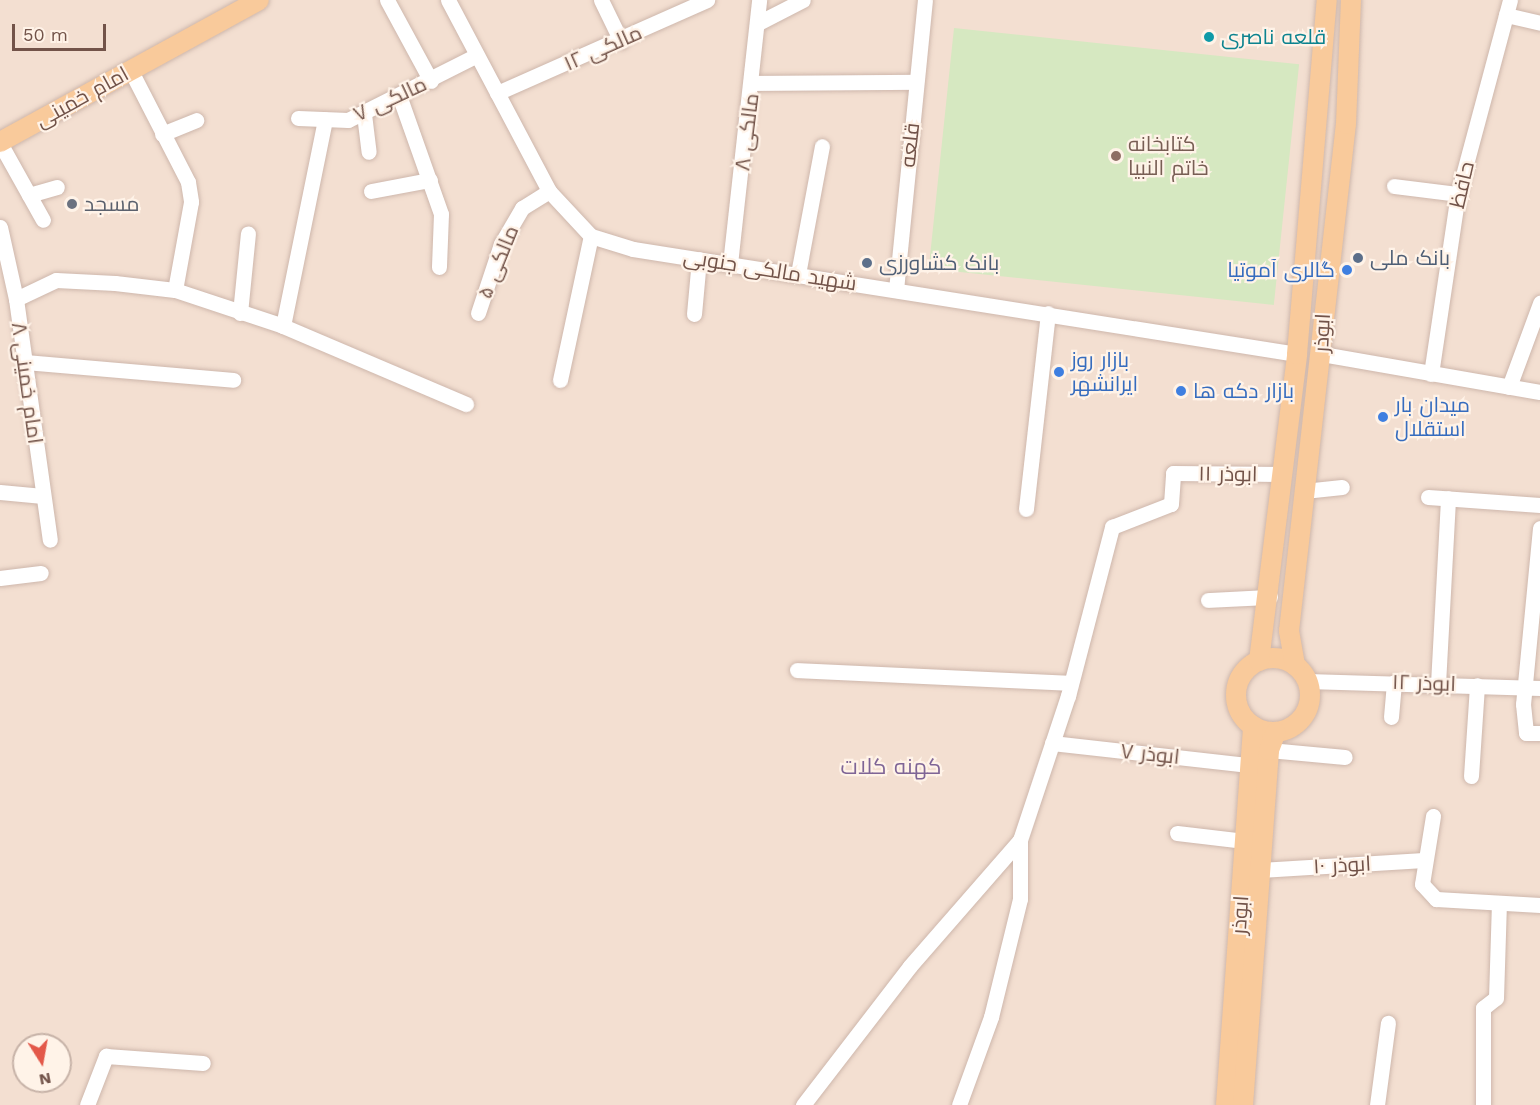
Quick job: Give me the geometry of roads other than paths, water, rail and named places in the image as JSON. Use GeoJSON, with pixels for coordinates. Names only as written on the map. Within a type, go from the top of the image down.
{"type":"FeatureCollection","features":[{"type":"Feature","properties":{"kind":"main road","name":"امام خمینی"},"geometry":{"type":"LineString","coordinates":[[0,142],[259,0]]}},
{"type":"Feature","properties":{"kind":"main road","name":"ابوذر"},"geometry":{"type":"LineString","coordinates":[[1259,661],[1270,597],[1297,354],[1314,119],[1327,0]]}},
{"type":"Feature","properties":{"kind":"main road","name":"ابوذر"},"geometry":{"type":"LineString","coordinates":[[1295,664],[1289,631],[1322,354],[1346,124],[1350,0]]}},
{"type":"Feature","properties":{"kind":"main road"},"geometry":{"type":"LineString","coordinates":[[1314,119],[1346,124]]}},
{"type":"Feature","properties":{"kind":"main road"},"geometry":{"type":"LineString","coordinates":[[1259,661],[1295,664],[1307,681],[1307,710],[1294,725],[1273,741],[1253,726],[1236,697],[1241,675],[1259,661]]}},
{"type":"Feature","properties":{"kind":"main road","name":"ابوذر"},"geometry":{"type":"LineString","coordinates":[[1226,1105],[1245,841],[1247,765],[1253,726]]}},
{"type":"Feature","properties":{"kind":"main road","name":"ابوذر"},"geometry":{"type":"LineString","coordinates":[[1243,1105],[1260,870],[1273,741]]}},
{"type":"Feature","properties":{"kind":"street"},"geometry":{"type":"LineString","coordinates":[[387,0],[431,81]]}},
{"type":"Feature","properties":{"kind":"street"},"geometry":{"type":"LineString","coordinates":[[448,0],[549,191],[591,236],[560,380]]}},
{"type":"Feature","properties":{"kind":"street"},"geometry":{"type":"LineString","coordinates":[[601,0],[621,41]]}},
{"type":"Feature","properties":{"kind":"street","name":"مالکی ۱۲"},"geometry":{"type":"LineString","coordinates":[[497,93],[621,41],[707,0]]}},
{"type":"Feature","properties":{"kind":"street","name":"مالکی ۸"},"geometry":{"type":"LineString","coordinates":[[730,264],[760,22],[759,0]]}},
{"type":"Feature","properties":{"kind":"street"},"geometry":{"type":"LineString","coordinates":[[760,22],[803,0]]}},
{"type":"Feature","properties":{"kind":"street","name":"قلعه"},"geometry":{"type":"LineString","coordinates":[[896,290],[925,0]]}},
{"type":"Feature","properties":{"kind":"street","name":"حافظ"},"geometry":{"type":"LineString","coordinates":[[1431,374],[1458,194],[1510,0]]}},
{"type":"Feature","properties":{"kind":"street"},"geometry":{"type":"LineString","coordinates":[[1506,15],[1540,23]]}},
{"type":"Feature","properties":{"kind":"street","name":"مالکی ۷"},"geometry":{"type":"LineString","coordinates":[[298,118],[348,120],[400,98],[477,55]]}},
{"type":"Feature","properties":{"kind":"street"},"geometry":{"type":"LineString","coordinates":[[131,70],[188,182],[191,202],[175,290]]}},
{"type":"Feature","properties":{"kind":"street"},"geometry":{"type":"LineString","coordinates":[[753,83],[916,82]]}},
{"type":"Feature","properties":{"kind":"street"},"geometry":{"type":"LineString","coordinates":[[400,98],[441,214],[440,267]]}},
{"type":"Feature","properties":{"kind":"street"},"geometry":{"type":"LineString","coordinates":[[364,114],[369,152]]}},
{"type":"Feature","properties":{"kind":"street"},"geometry":{"type":"LineString","coordinates":[[284,326],[325,119]]}},
{"type":"Feature","properties":{"kind":"street"},"geometry":{"type":"LineString","coordinates":[[162,134],[196,120]]}},
{"type":"Feature","properties":{"kind":"street"},"geometry":{"type":"LineString","coordinates":[[0,142],[42,220]]}},
{"type":"Feature","properties":{"kind":"street"},"geometry":{"type":"LineString","coordinates":[[798,274],[822,146]]}},
{"type":"Feature","properties":{"kind":"street"},"geometry":{"type":"LineString","coordinates":[[371,191],[430,180]]}},
{"type":"Feature","properties":{"kind":"street"},"geometry":{"type":"LineString","coordinates":[[1394,186],[1458,194]]}},
{"type":"Feature","properties":{"kind":"street"},"geometry":{"type":"LineString","coordinates":[[28,195],[57,187]]}},
{"type":"Feature","properties":{"kind":"street","name":"مالکی ۵"},"geometry":{"type":"LineString","coordinates":[[478,313],[506,235],[522,208],[549,191]]}},
{"type":"Feature","properties":{"kind":"street","name":"امام خمینی ۸"},"geometry":{"type":"LineString","coordinates":[[0,227],[16,299],[50,540]]}},
{"type":"Feature","properties":{"kind":"street"},"geometry":{"type":"LineString","coordinates":[[240,313],[248,233]]}},
{"type":"Feature","properties":{"kind":"street","name":"شهید مالکی جنوبی"},"geometry":{"type":"LineString","coordinates":[[591,236],[699,259],[1297,354]]}},
{"type":"Feature","properties":{"kind":"street"},"geometry":{"type":"LineString","coordinates":[[694,314],[699,259]]}},
{"type":"Feature","properties":{"kind":"street"},"geometry":{"type":"LineString","coordinates":[[16,299],[56,280],[175,290],[284,326],[466,404]]}},
{"type":"Feature","properties":{"kind":"street"},"geometry":{"type":"LineString","coordinates":[[1509,387],[1540,303]]}},
{"type":"Feature","properties":{"kind":"street"},"geometry":{"type":"LineString","coordinates":[[1026,510],[1048,313]]}},
{"type":"Feature","properties":{"kind":"street"},"geometry":{"type":"LineString","coordinates":[[1322,354],[1540,392]]}},
{"type":"Feature","properties":{"kind":"street"},"geometry":{"type":"LineString","coordinates":[[25,362],[233,380]]}},
{"type":"Feature","properties":{"kind":"street","name":"ابوذر ۱۱"},"geometry":{"type":"LineString","coordinates":[[1071,683],[1112,527],[1171,504],[1173,473],[1283,474]]}},
{"type":"Feature","properties":{"kind":"street"},"geometry":{"type":"LineString","coordinates":[[1304,491],[1342,488]]}},
{"type":"Feature","properties":{"kind":"street"},"geometry":{"type":"LineString","coordinates":[[0,492],[43,496]]}},
{"type":"Feature","properties":{"kind":"street"},"geometry":{"type":"LineString","coordinates":[[1428,497],[1540,505]]}},
{"type":"Feature","properties":{"kind":"street"},"geometry":{"type":"LineString","coordinates":[[1438,684],[1449,498]]}},
{"type":"Feature","properties":{"kind":"street"},"geometry":{"type":"LineString","coordinates":[[1540,528],[1532,688],[1526,733],[1540,733]]}},
{"type":"Feature","properties":{"kind":"street"},"geometry":{"type":"LineString","coordinates":[[0,579],[41,573]]}},
{"type":"Feature","properties":{"kind":"street"},"geometry":{"type":"LineString","coordinates":[[1208,600],[1270,597]]}},
{"type":"Feature","properties":{"kind":"street"},"geometry":{"type":"LineString","coordinates":[[797,670],[1071,683],[1020,840],[1020,899],[991,1017],[959,1105]]}},
{"type":"Feature","properties":{"kind":"street","name":"ابوذر ۱۲"},"geometry":{"type":"LineString","coordinates":[[1307,681],[1532,688]]}},
{"type":"Feature","properties":{"kind":"street"},"geometry":{"type":"LineString","coordinates":[[1391,717],[1394,682]]}},
{"type":"Feature","properties":{"kind":"street"},"geometry":{"type":"LineString","coordinates":[[1471,776],[1477,685]]}},
{"type":"Feature","properties":{"kind":"street"},"geometry":{"type":"LineString","coordinates":[[1273,741],[1345,757]]}},
{"type":"Feature","properties":{"kind":"street","name":"ابوذر ۷"},"geometry":{"type":"LineString","coordinates":[[1052,743],[1247,765]]}},
{"type":"Feature","properties":{"kind":"street"},"geometry":{"type":"LineString","coordinates":[[1433,816],[1424,860],[1422,884],[1436,899],[1540,904]]}},
{"type":"Feature","properties":{"kind":"street"},"geometry":{"type":"LineString","coordinates":[[1177,833],[1245,841]]}},
{"type":"Feature","properties":{"kind":"street"},"geometry":{"type":"LineString","coordinates":[[803,1105],[910,966],[1020,840]]}},
{"type":"Feature","properties":{"kind":"street","name":"ابوذر ۱۰"},"geometry":{"type":"LineString","coordinates":[[1260,870],[1424,860]]}},
{"type":"Feature","properties":{"kind":"street"},"geometry":{"type":"LineString","coordinates":[[1483,1105],[1483,1008],[1496,998],[1499,903]]}},
{"type":"Feature","properties":{"kind":"street"},"geometry":{"type":"LineString","coordinates":[[1377,1105],[1388,1023]]}},
{"type":"Feature","properties":{"kind":"street"},"geometry":{"type":"LineString","coordinates":[[87,1105],[106,1056],[203,1063]]}},
{"type":"Feature","properties":{"kind":"place","name":"قلعه ناصری"},"geometry":{"type":"Point","coordinates":[1209,37]}},
{"type":"Feature","properties":{"kind":"place","name":"کتابخانه خاتم النبیا"},"geometry":{"type":"Point","coordinates":[1116,156]}},
{"type":"Feature","properties":{"kind":"place","name":"مسجد"},"geometry":{"type":"Point","coordinates":[72,204]}},
{"type":"Feature","properties":{"kind":"place","name":"بانک ملی"},"geometry":{"type":"Point","coordinates":[1358,258]}},
{"type":"Feature","properties":{"kind":"place","name":"بانک کشاورزی"},"geometry":{"type":"Point","coordinates":[867,263]}},
{"type":"Feature","properties":{"kind":"place","name":"گالری آموتیا"},"geometry":{"type":"Point","coordinates":[1347,270]}},
{"type":"Feature","properties":{"kind":"place","name":"بازار روز ایرانشهر"},"geometry":{"type":"Point","coordinates":[1059,372]}},
{"type":"Feature","properties":{"kind":"place","name":"بازار دکه ها"},"geometry":{"type":"Point","coordinates":[1181,391]}},
{"type":"Feature","properties":{"kind":"place","name":"میدان بار استقلال"},"geometry":{"type":"Point","coordinates":[1383,417]}},
{"type":"Feature","properties":{"kind":"district","name":"کهنه کلات"},"geometry":{"type":"Point","coordinates":[891,767]}}]}
